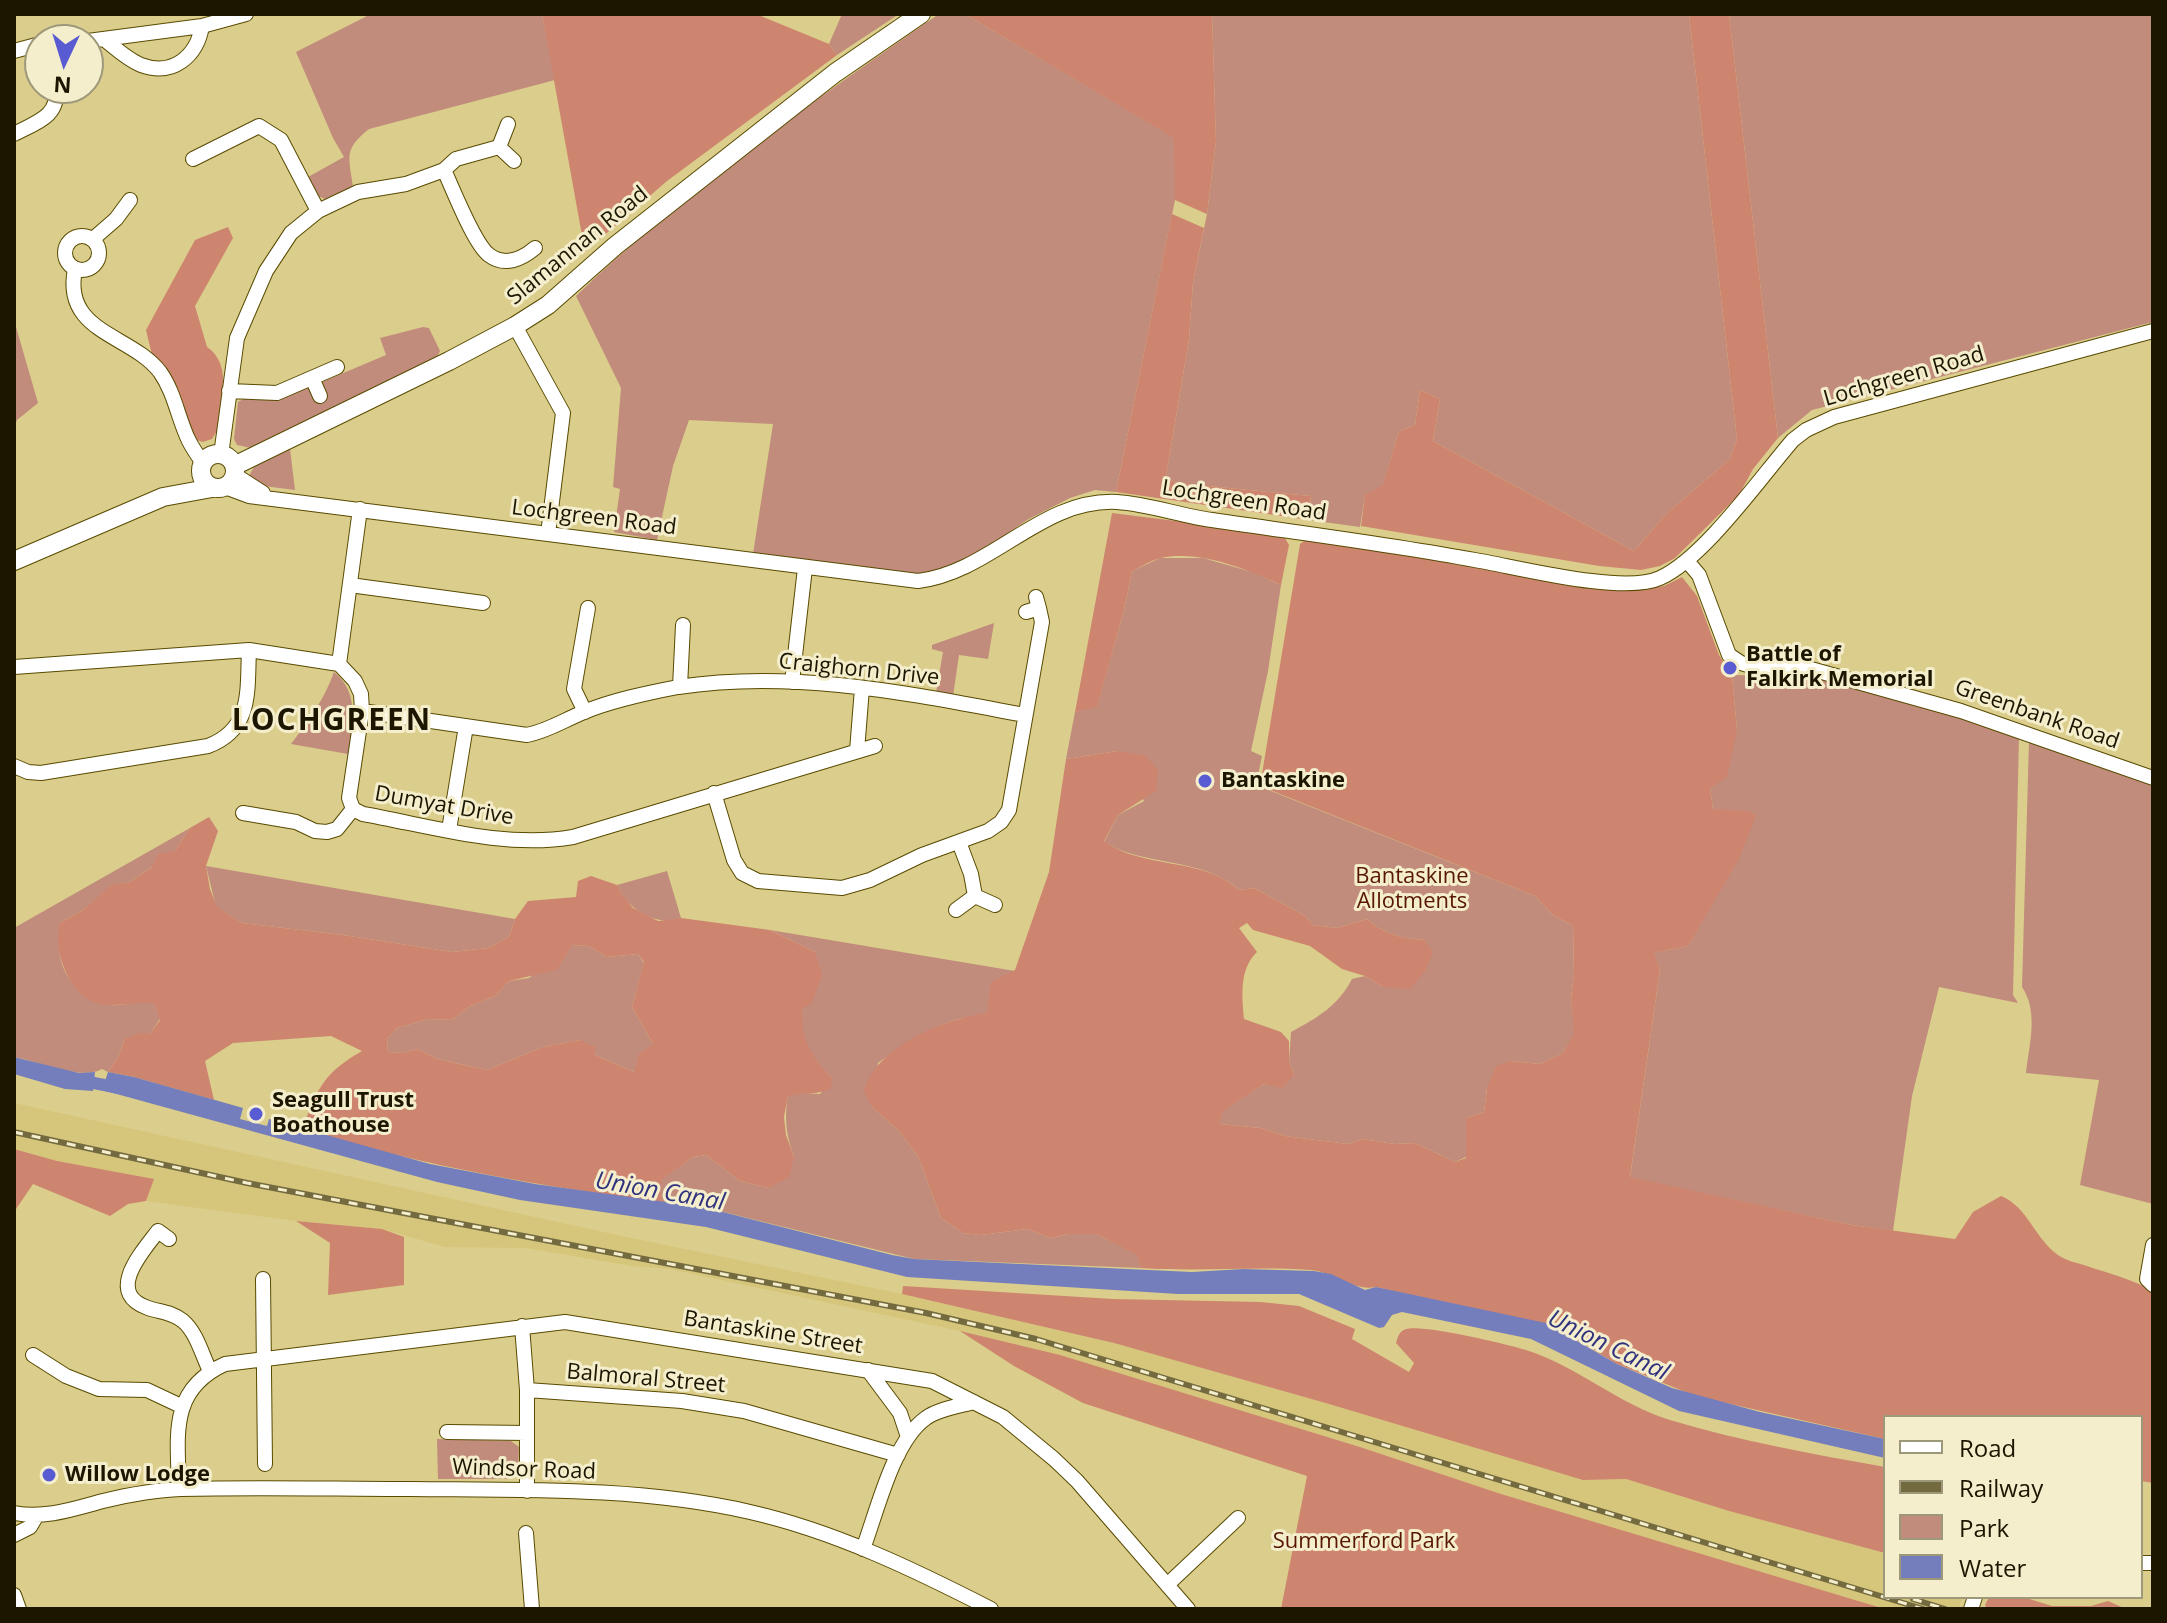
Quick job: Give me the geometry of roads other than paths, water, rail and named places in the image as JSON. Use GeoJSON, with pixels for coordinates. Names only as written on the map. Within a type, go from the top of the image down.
{"type":"FeatureCollection","features":[{"type":"Feature","properties":{"kind":"main road","name":"Slamannan Road"},"geometry":{"type":"LineString","coordinates":[[14,561],[225,474],[515,326],[548,305],[615,246],[835,73],[921,14]]}},
{"type":"Feature","properties":{"kind":"main road","name":"Slamannan Road"},"geometry":{"type":"LineString","coordinates":[[163,497],[211,456],[225,474]]}},
{"type":"Feature","properties":{"kind":"main road"},"geometry":{"type":"LineString","coordinates":[[201,467],[203,481],[225,474]]}},
{"type":"Feature","properties":{"kind":"street"},"geometry":{"type":"LineString","coordinates":[[104,39],[202,26],[246,14]]}},
{"type":"Feature","properties":{"kind":"street"},"geometry":{"type":"LineString","coordinates":[[104,39],[139,65],[168,67],[183,61],[195,50],[202,26]]}},
{"type":"Feature","properties":{"kind":"street"},"geometry":{"type":"LineString","coordinates":[[14,134],[48,117],[56,104]]}},
{"type":"Feature","properties":{"kind":"street"},"geometry":{"type":"LineString","coordinates":[[499,147],[508,124]]}},
{"type":"Feature","properties":{"kind":"street"},"geometry":{"type":"LineString","coordinates":[[193,159],[259,126],[281,140],[318,211]]}},
{"type":"Feature","properties":{"kind":"street"},"geometry":{"type":"LineString","coordinates":[[499,147],[514,161]]}},
{"type":"Feature","properties":{"kind":"street"},"geometry":{"type":"LineString","coordinates":[[225,474],[229,391],[237,338],[266,271],[291,233],[318,211],[358,192],[406,184],[444,170],[456,159],[499,147]]}},
{"type":"Feature","properties":{"kind":"street"},"geometry":{"type":"LineString","coordinates":[[444,170],[475,236],[489,256],[510,262],[522,259],[535,248]]}},
{"type":"Feature","properties":{"kind":"street"},"geometry":{"type":"LineString","coordinates":[[93,239],[116,219],[130,200]]}},
{"type":"Feature","properties":{"kind":"street"},"geometry":{"type":"LineString","coordinates":[[84,235],[93,239],[99,247],[100,257],[95,266],[85,271],[75,269],[68,263],[65,254],[67,244],[74,237],[84,235]]}},
{"type":"Feature","properties":{"kind":"street"},"geometry":{"type":"LineString","coordinates":[[75,269],[72,282],[83,314],[97,329],[151,362],[161,374],[201,467]]}},
{"type":"Feature","properties":{"kind":"street"},"geometry":{"type":"LineString","coordinates":[[515,326],[563,413],[548,534]]}},
{"type":"Feature","properties":{"kind":"street","name":"Lochgreen Road"},"geometry":{"type":"LineString","coordinates":[[225,474],[270,497],[918,581],[939,579],[962,570],[1060,513],[1098,503],[1119,502],[1207,519],[1631,584],[1658,579],[1687,561],[1793,440],[1806,430],[1834,417],[2153,331]]}},
{"type":"Feature","properties":{"kind":"street"},"geometry":{"type":"LineString","coordinates":[[229,391],[277,393],[337,367]]}},
{"type":"Feature","properties":{"kind":"street"},"geometry":{"type":"LineString","coordinates":[[312,378],[320,396]]}},
{"type":"Feature","properties":{"kind":"street"},"geometry":{"type":"LineString","coordinates":[[14,667],[249,650],[339,664],[360,509]]}},
{"type":"Feature","properties":{"kind":"street","name":"Greenbank Road"},"geometry":{"type":"LineString","coordinates":[[1687,561],[1699,575],[1729,655],[1741,663],[1768,669],[1811,669],[1901,694],[1961,711],[2153,778]]}},
{"type":"Feature","properties":{"kind":"street"},"geometry":{"type":"LineString","coordinates":[[792,682],[805,568]]}},
{"type":"Feature","properties":{"kind":"street"},"geometry":{"type":"LineString","coordinates":[[350,585],[483,603]]}},
{"type":"Feature","properties":{"kind":"street"},"geometry":{"type":"LineString","coordinates":[[714,793],[734,860],[742,873],[758,881],[842,888],[870,880],[922,855],[988,831],[1001,822],[1009,810],[1042,622],[1034,606]]}},
{"type":"Feature","properties":{"kind":"street"},"geometry":{"type":"LineString","coordinates":[[585,712],[574,689],[588,608]]}},
{"type":"Feature","properties":{"kind":"street"},"geometry":{"type":"LineString","coordinates":[[680,687],[683,625]]}},
{"type":"Feature","properties":{"kind":"street"},"geometry":{"type":"LineString","coordinates":[[14,767],[41,773],[208,746],[222,741],[239,722],[245,708],[249,650]]}},
{"type":"Feature","properties":{"kind":"street","name":"Dumyat Drive"},"geometry":{"type":"LineString","coordinates":[[339,664],[355,681],[361,694],[362,711],[349,798],[353,809],[363,814],[515,841],[544,842],[573,837],[875,746]]}},
{"type":"Feature","properties":{"kind":"street","name":"Craighorn Drive"},"geometry":{"type":"LineString","coordinates":[[362,711],[527,735],[629,698],[680,687],[792,682],[862,688],[1025,715]]}},
{"type":"Feature","properties":{"kind":"street"},"geometry":{"type":"LineString","coordinates":[[857,751],[862,688]]}},
{"type":"Feature","properties":{"kind":"street"},"geometry":{"type":"LineString","coordinates":[[449,830],[466,726]]}},
{"type":"Feature","properties":{"kind":"street"},"geometry":{"type":"LineString","coordinates":[[243,813],[296,822],[315,831],[327,832],[337,829],[353,809]]}},
{"type":"Feature","properties":{"kind":"street"},"geometry":{"type":"LineString","coordinates":[[959,842],[971,874],[975,896]]}},
{"type":"Feature","properties":{"kind":"street"},"geometry":{"type":"LineString","coordinates":[[975,896],[995,905]]}},
{"type":"Feature","properties":{"kind":"street"},"geometry":{"type":"LineString","coordinates":[[956,910],[975,896]]}},
{"type":"Feature","properties":{"kind":"street"},"geometry":{"type":"LineString","coordinates":[[169,1239],[158,1231],[130,1268],[128,1290],[145,1307],[166,1312],[186,1324],[210,1371],[188,1393],[181,1406],[178,1419],[179,1489]]}},
{"type":"Feature","properties":{"kind":"street"},"geometry":{"type":"LineString","coordinates":[[2153,1245],[2147,1279],[2153,1285]]}},
{"type":"Feature","properties":{"kind":"street"},"geometry":{"type":"LineString","coordinates":[[263,1279],[265,1464]]}},
{"type":"Feature","properties":{"kind":"street","name":"Bantaskine Street"},"geometry":{"type":"LineString","coordinates":[[210,1371],[225,1364],[565,1322],[932,1381],[1003,1417],[1077,1481],[1188,1609]]}},
{"type":"Feature","properties":{"kind":"street"},"geometry":{"type":"LineString","coordinates":[[522,1326],[527,1390],[527,1491]]}},
{"type":"Feature","properties":{"kind":"street"},"geometry":{"type":"LineString","coordinates":[[33,1355],[66,1376],[99,1389],[147,1390],[181,1406]]}},
{"type":"Feature","properties":{"kind":"street"},"geometry":{"type":"LineString","coordinates":[[868,1370],[900,1413],[908,1437]]}},
{"type":"Feature","properties":{"kind":"street","name":"Balmoral Street"},"geometry":{"type":"LineString","coordinates":[[527,1390],[682,1401],[744,1411],[898,1455]]}},
{"type":"Feature","properties":{"kind":"street"},"geometry":{"type":"LineString","coordinates":[[863,1549],[898,1455],[908,1437],[926,1417],[974,1402]]}},
{"type":"Feature","properties":{"kind":"street"},"geometry":{"type":"LineString","coordinates":[[447,1432],[527,1433]]}},
{"type":"Feature","properties":{"kind":"street","name":"Windsor Road"},"geometry":{"type":"LineString","coordinates":[[14,1513],[57,1513],[138,1494],[179,1489],[527,1491],[658,1498],[705,1503],[794,1524],[863,1549],[982,1607]]}},
{"type":"Feature","properties":{"kind":"street"},"geometry":{"type":"LineString","coordinates":[[14,1535],[30,1527],[37,1515]]}},
{"type":"Feature","properties":{"kind":"street"},"geometry":{"type":"LineString","coordinates":[[1167,1585],[1238,1518]]}},
{"type":"Feature","properties":{"kind":"street"},"geometry":{"type":"LineString","coordinates":[[526,1533],[532,1609]]}},
{"type":"Feature","properties":{"kind":"street"},"geometry":{"type":"LineString","coordinates":[[14,1595],[19,1609]]}},
{"type":"Feature","properties":{"kind":"water"},"geometry":{"type":"Polygon","coordinates":[[[14,1057],[79,1073],[95,1072],[93,1091],[65,1089],[14,1074],[14,1057]]]}},
{"type":"Feature","properties":{"kind":"water"},"geometry":{"type":"Polygon","coordinates":[[[108,1072],[134,1077],[243,1108],[240,1119],[267,1126],[269,1119],[430,1164],[535,1184],[703,1207],[914,1259],[1192,1272],[1243,1269],[1331,1274],[1365,1290],[1376,1287],[1546,1323],[1617,1364],[1672,1388],[1760,1412],[1883,1439],[1883,1458],[1679,1411],[1531,1339],[1402,1312],[1392,1315],[1384,1327],[1379,1328],[1299,1294],[1178,1294],[907,1277],[706,1227],[520,1200],[437,1182],[102,1090],[108,1072]]]}},
{"type":"Feature","properties":{"kind":"waterway","name":"Union Canal"},"geometry":{"type":"LineString","coordinates":[[79,1080],[119,1088]]}},
{"type":"Feature","properties":{"kind":"railway"},"geometry":{"type":"LineString","coordinates":[[14,1132],[247,1183],[926,1313],[1036,1339],[1883,1597]]}},
{"type":"Feature","properties":{"kind":"railway"},"geometry":{"type":"LineString","coordinates":[[1890,1599],[1923,1609]]}},
{"type":"Feature","properties":{"kind":"railway"},"geometry":{"type":"LineString","coordinates":[[1913,1599],[1945,1609]]}},
{"type":"Feature","properties":{"kind":"place","name":"Battle of Falkirk Memorial"},"geometry":{"type":"Point","coordinates":[1730,668]}},
{"type":"Feature","properties":{"kind":"place","name":"Bantaskine"},"geometry":{"type":"Point","coordinates":[1205,781]}},
{"type":"Feature","properties":{"kind":"place","name":"Seagull Trust Boathouse"},"geometry":{"type":"Point","coordinates":[256,1114]}},
{"type":"Feature","properties":{"kind":"place","name":"Willow Lodge"},"geometry":{"type":"Point","coordinates":[49,1475]}},
{"type":"Feature","properties":{"kind":"district","name":"LOCHGREEN"},"geometry":{"type":"Point","coordinates":[332,721]}},
{"type":"Feature","properties":{"kind":"park label","name":"Bantaskine Allotments"},"geometry":{"type":"Point","coordinates":[1412,890]}},
{"type":"Feature","properties":{"kind":"park label","name":"Summerford Park"},"geometry":{"type":"Point","coordinates":[1364,1542]}}]}
